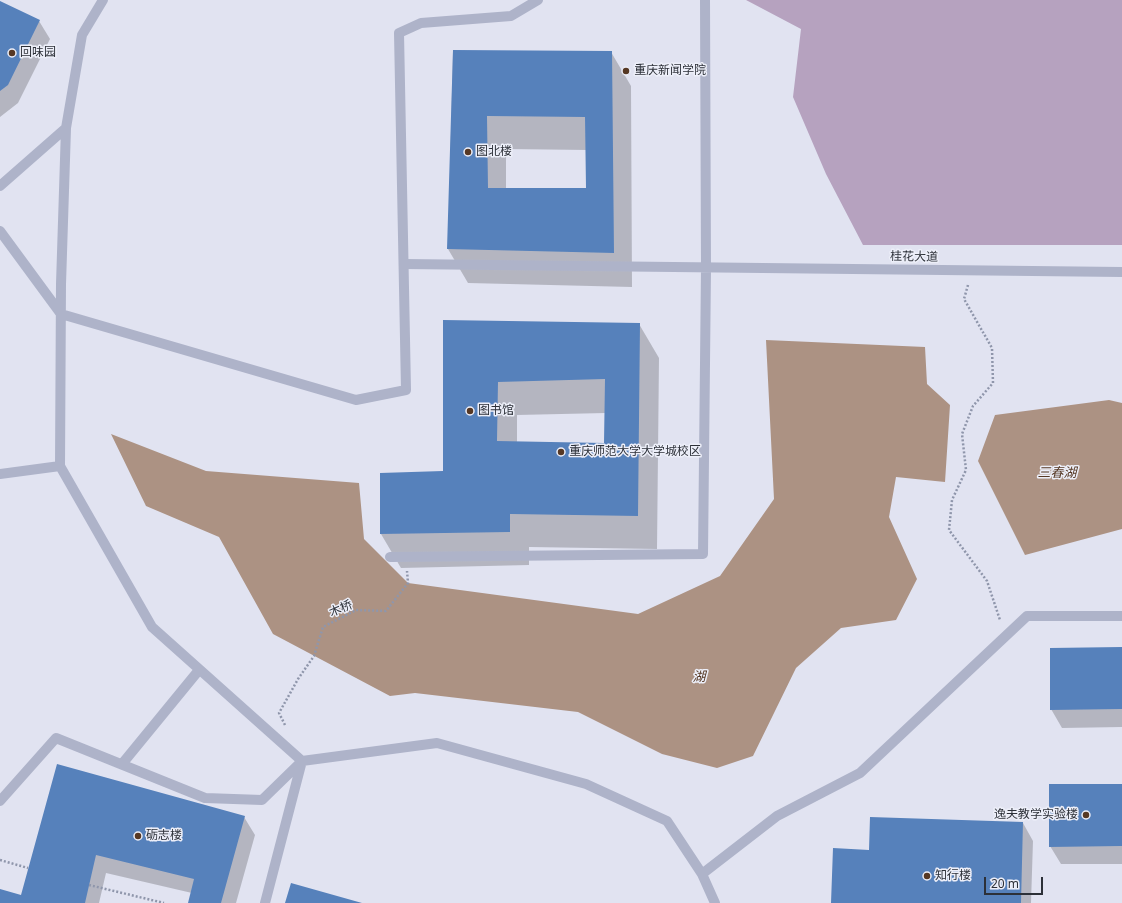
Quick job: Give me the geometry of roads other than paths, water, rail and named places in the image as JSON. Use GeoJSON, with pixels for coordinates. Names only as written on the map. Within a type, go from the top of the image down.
{"type":"FeatureCollection","features":[{"type":"Feature","properties":{"kind":"street"},"geometry":{"type":"LineString","coordinates":[[103,0],[82,35],[66,128],[61,314],[60,466],[152,627],[302,761]]}},
{"type":"Feature","properties":{"kind":"street"},"geometry":{"type":"LineString","coordinates":[[0,231],[61,314],[356,400],[406,390],[399,33],[422,23],[511,16],[538,0]]}},
{"type":"Feature","properties":{"kind":"street"},"geometry":{"type":"LineString","coordinates":[[390,557],[703,554],[706,268],[705,0]]}},
{"type":"Feature","properties":{"kind":"street"},"geometry":{"type":"LineString","coordinates":[[0,186],[66,128]]}},
{"type":"Feature","properties":{"kind":"street","name":"桂花大道"},"geometry":{"type":"LineString","coordinates":[[404,264],[1122,272]]}},
{"type":"Feature","properties":{"kind":"street"},"geometry":{"type":"LineString","coordinates":[[0,474],[60,466]]}},
{"type":"Feature","properties":{"kind":"street"},"geometry":{"type":"LineString","coordinates":[[702,874],[777,816],[860,773],[1027,616],[1122,616]]}},
{"type":"Feature","properties":{"kind":"street"},"geometry":{"type":"LineString","coordinates":[[122,764],[199,670]]}},
{"type":"Feature","properties":{"kind":"street"},"geometry":{"type":"LineString","coordinates":[[0,801],[56,738],[205,798],[262,800],[302,761],[437,743],[586,784],[667,820],[702,874],[715,903]]}},
{"type":"Feature","properties":{"kind":"street"},"geometry":{"type":"LineString","coordinates":[[265,903],[302,761]]}},
{"type":"Feature","properties":{"kind":"water","name":"湖"},"geometry":{"type":"Polygon","coordinates":[[[766,340],[925,347],[927,384],[950,405],[945,482],[896,477],[889,517],[917,579],[896,620],[841,628],[796,668],[753,756],[717,768],[662,754],[578,712],[415,693],[390,696],[273,634],[219,537],[146,506],[111,434],[206,471],[359,483],[364,539],[408,583],[638,614],[720,576],[774,499],[766,340]]]}},
{"type":"Feature","properties":{"kind":"water","name":"三春湖"},"geometry":{"type":"Polygon","coordinates":[[[1109,400],[1122,403],[1122,529],[1025,555],[978,461],[995,415],[1109,400]]]}},
{"type":"Feature","properties":{"kind":"place","name":"回味园"},"geometry":{"type":"Point","coordinates":[12,53]}},
{"type":"Feature","properties":{"kind":"place","name":"重庆新闻学院"},"geometry":{"type":"Point","coordinates":[626,71]}},
{"type":"Feature","properties":{"kind":"place","name":"图北楼"},"geometry":{"type":"Point","coordinates":[468,152]}},
{"type":"Feature","properties":{"kind":"place","name":"图书馆"},"geometry":{"type":"Point","coordinates":[470,411]}},
{"type":"Feature","properties":{"kind":"place","name":"重庆师范大学大学城校区"},"geometry":{"type":"Point","coordinates":[561,452]}},
{"type":"Feature","properties":{"kind":"place","name":"逸夫教学实验楼"},"geometry":{"type":"Point","coordinates":[1086,815]}},
{"type":"Feature","properties":{"kind":"place","name":"砺志楼"},"geometry":{"type":"Point","coordinates":[138,836]}},
{"type":"Feature","properties":{"kind":"place","name":"知行楼"},"geometry":{"type":"Point","coordinates":[927,876]}}]}
